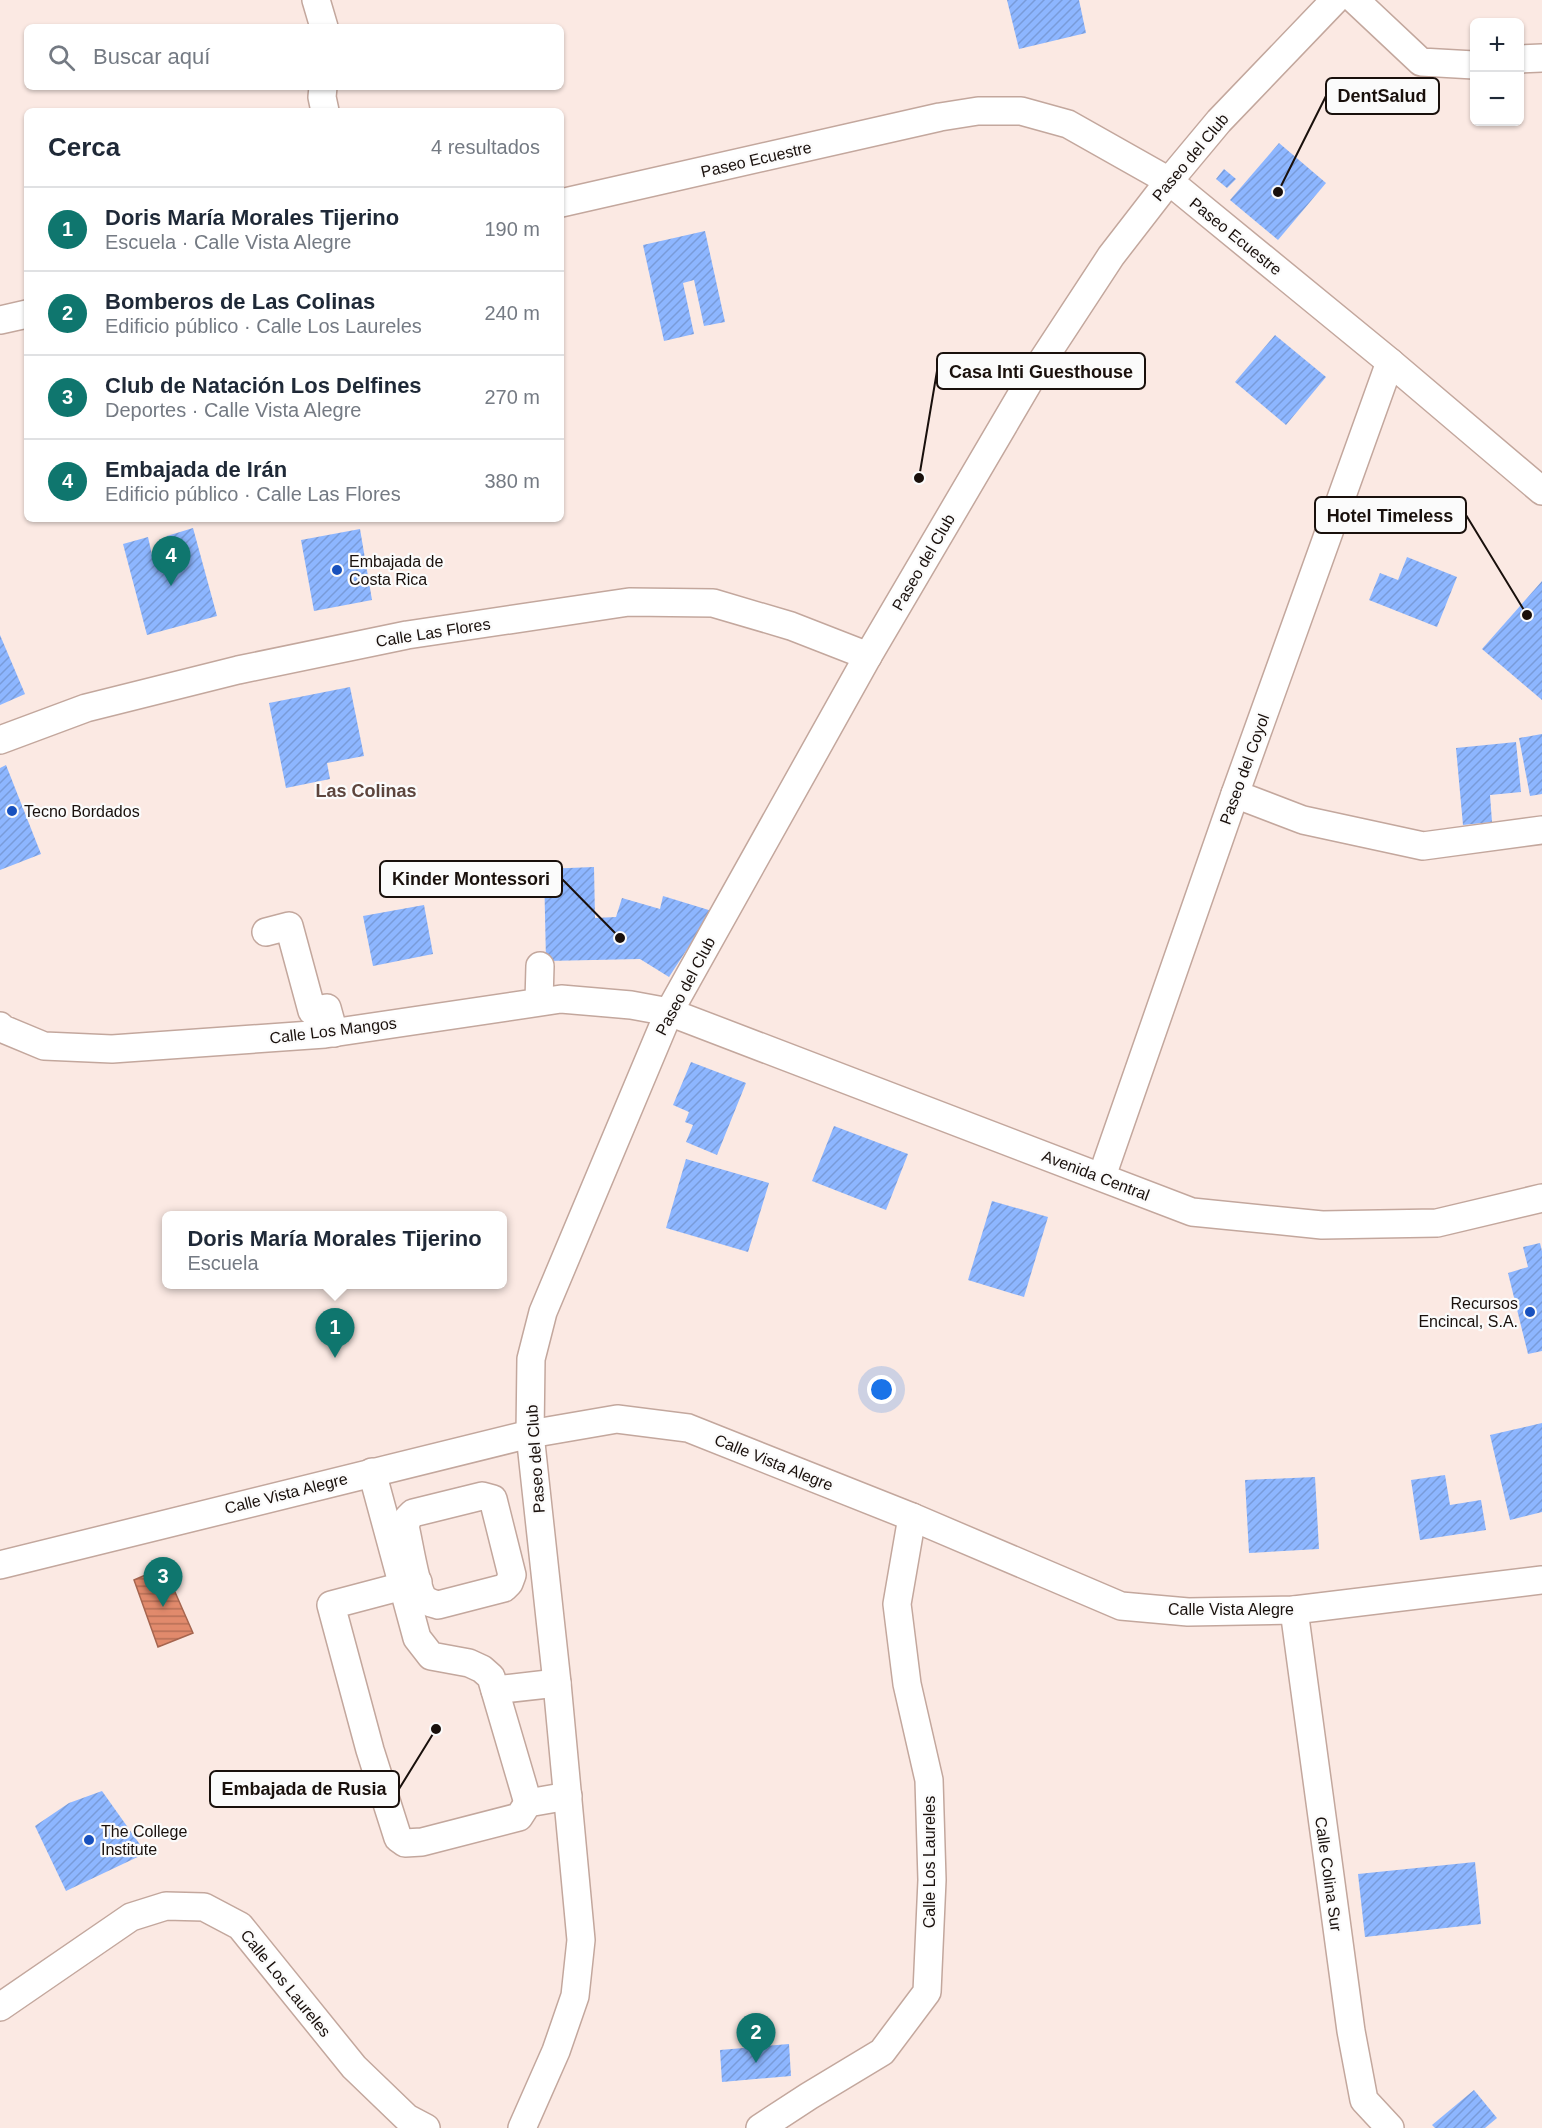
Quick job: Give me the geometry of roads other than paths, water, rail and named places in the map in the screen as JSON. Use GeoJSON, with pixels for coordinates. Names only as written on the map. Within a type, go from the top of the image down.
{"type":"FeatureCollection","features":[{"type":"Feature","properties":{"kind":"street"},"geometry":{"type":"LineString","coordinates":[[316,0],[323,24]]}},
{"type":"Feature","properties":{"kind":"street","name":"Paseo del Club"},"geometry":{"type":"LineString","coordinates":[[522,2128],[556,2051],[575,1996],[581,1940],[557,1683],[530,1434],[531,1359],[543,1312],[669,1012],[868,656],[1033,375],[1111,256],[1169,181],[1219,121],[1335,0]]}},
{"type":"Feature","properties":{"kind":"street"},"geometry":{"type":"LineString","coordinates":[[1355,0],[1420,62],[1470,65]]}},
{"type":"Feature","properties":{"kind":"street"},"geometry":{"type":"LineString","coordinates":[[1524,59],[1542,58]]}},
{"type":"Feature","properties":{"kind":"street"},"geometry":{"type":"LineString","coordinates":[[322,90],[324,108]]}},
{"type":"Feature","properties":{"kind":"street","name":"Paseo Ecuestre"},"geometry":{"type":"LineString","coordinates":[[564,201],[940,117],[978,111],[1021,111],[1068,124],[1169,181],[1390,362],[1542,491]]}},
{"type":"Feature","properties":{"kind":"street"},"geometry":{"type":"LineString","coordinates":[[0,320],[24,316]]}},
{"type":"Feature","properties":{"kind":"street","name":"Paseo del Coyol"},"geometry":{"type":"LineString","coordinates":[[1101,1176],[1390,362]]}},
{"type":"Feature","properties":{"kind":"street","name":"Calle Las Flores"},"geometry":{"type":"LineString","coordinates":[[0,740],[86,708],[238,670],[407,635],[629,602],[713,603],[791,626],[868,656]]}},
{"type":"Feature","properties":{"kind":"street"},"geometry":{"type":"LineString","coordinates":[[1235,794],[1303,820],[1423,846],[1542,830]]}},
{"type":"Feature","properties":{"kind":"street"},"geometry":{"type":"LineString","coordinates":[[266,932],[289,926],[312,1011],[327,1008],[334,1033]]}},
{"type":"Feature","properties":{"kind":"street"},"geometry":{"type":"LineString","coordinates":[[539,1001],[540,966]]}},
{"type":"Feature","properties":{"kind":"street","name":"Calle Los Mangos"},"geometry":{"type":"LineString","coordinates":[[0,1026],[44,1046],[112,1049],[334,1033],[561,999],[631,1005],[669,1012]]}},
{"type":"Feature","properties":{"kind":"street","name":"Avenida Central"},"geometry":{"type":"LineString","coordinates":[[669,1012],[1192,1212],[1322,1225],[1437,1223],[1542,1198]]}},
{"type":"Feature","properties":{"kind":"street","name":"Calle Vista Alegre"},"geometry":{"type":"LineString","coordinates":[[0,1565],[530,1434],[617,1419],[688,1428],[912,1517],[1121,1606],[1188,1612],[1294,1610],[1542,1580]]}},
{"type":"Feature","properties":{"kind":"street"},"geometry":{"type":"LineString","coordinates":[[372,1472],[410,1584],[428,1603],[438,1605],[504,1588],[509,1584],[512,1575],[493,1499],[482,1496],[413,1513],[408,1518],[405,1526],[410,1584],[417,1638],[431,1656],[469,1663],[482,1669],[491,1677],[528,1803]]}},
{"type":"Feature","properties":{"kind":"street","name":"Calle Los Laureles"},"geometry":{"type":"LineString","coordinates":[[760,2128],[882,2052],[927,1992],[932,1880],[929,1780],[907,1684],[897,1604],[912,1517]]}},
{"type":"Feature","properties":{"kind":"street"},"geometry":{"type":"LineString","coordinates":[[410,1584],[331,1605],[370,1750],[398,1838],[405,1843],[422,1842],[519,1817],[528,1803],[568,1796]]}},
{"type":"Feature","properties":{"kind":"street","name":"Calle Colina Sur"},"geometry":{"type":"LineString","coordinates":[[1294,1610],[1351,2031],[1364,2100],[1390,2128]]}},
{"type":"Feature","properties":{"kind":"street"},"geometry":{"type":"LineString","coordinates":[[495,1690],[557,1683]]}},
{"type":"Feature","properties":{"kind":"street","name":"Calle Los Laureles"},"geometry":{"type":"LineString","coordinates":[[0,2007],[131,1917],[166,1906],[204,1907],[240,1926],[354,2067],[407,2118],[426,2128]]}},
{"type":"Feature","properties":{"kind":"place","name":"DentSalud"},"geometry":{"type":"Point","coordinates":[1278,192]}},
{"type":"Feature","properties":{"kind":"place","name":"Casa Inti Guesthouse"},"geometry":{"type":"Point","coordinates":[919,478]}},
{"type":"Feature","properties":{"kind":"place","name":"Embajada de Costa Rica"},"geometry":{"type":"Point","coordinates":[337,570]}},
{"type":"Feature","properties":{"kind":"place","name":"Embajada de Irán"},"geometry":{"type":"Point","coordinates":[171,586]}},
{"type":"Feature","properties":{"kind":"place","name":"Hotel Timeless"},"geometry":{"type":"Point","coordinates":[1527,615]}},
{"type":"Feature","properties":{"kind":"place","name":"Tecno Bordados"},"geometry":{"type":"Point","coordinates":[12,811]}},
{"type":"Feature","properties":{"kind":"place","name":"Kinder Montessori"},"geometry":{"type":"Point","coordinates":[620,938]}},
{"type":"Feature","properties":{"kind":"place","name":"Recursos Encincal, S.A."},"geometry":{"type":"Point","coordinates":[1530,1312]}},
{"type":"Feature","properties":{"kind":"place","name":"Doris María Morales Tijerino"},"geometry":{"type":"Point","coordinates":[335,1358]}},
{"type":"Feature","properties":{"kind":"place","name":"Club de Natación Los Delfines"},"geometry":{"type":"Point","coordinates":[163,1607]}},
{"type":"Feature","properties":{"kind":"place","name":"Embajada de Rusia"},"geometry":{"type":"Point","coordinates":[436,1729]}},
{"type":"Feature","properties":{"kind":"place","name":"The College Institute"},"geometry":{"type":"Point","coordinates":[89,1840]}},
{"type":"Feature","properties":{"kind":"place","name":"Bomberos de Las Colinas"},"geometry":{"type":"Point","coordinates":[756,2063]}},
{"type":"Feature","properties":{"kind":"district","name":"Las Colinas"},"geometry":{"type":"Point","coordinates":[366,791]}}]}
